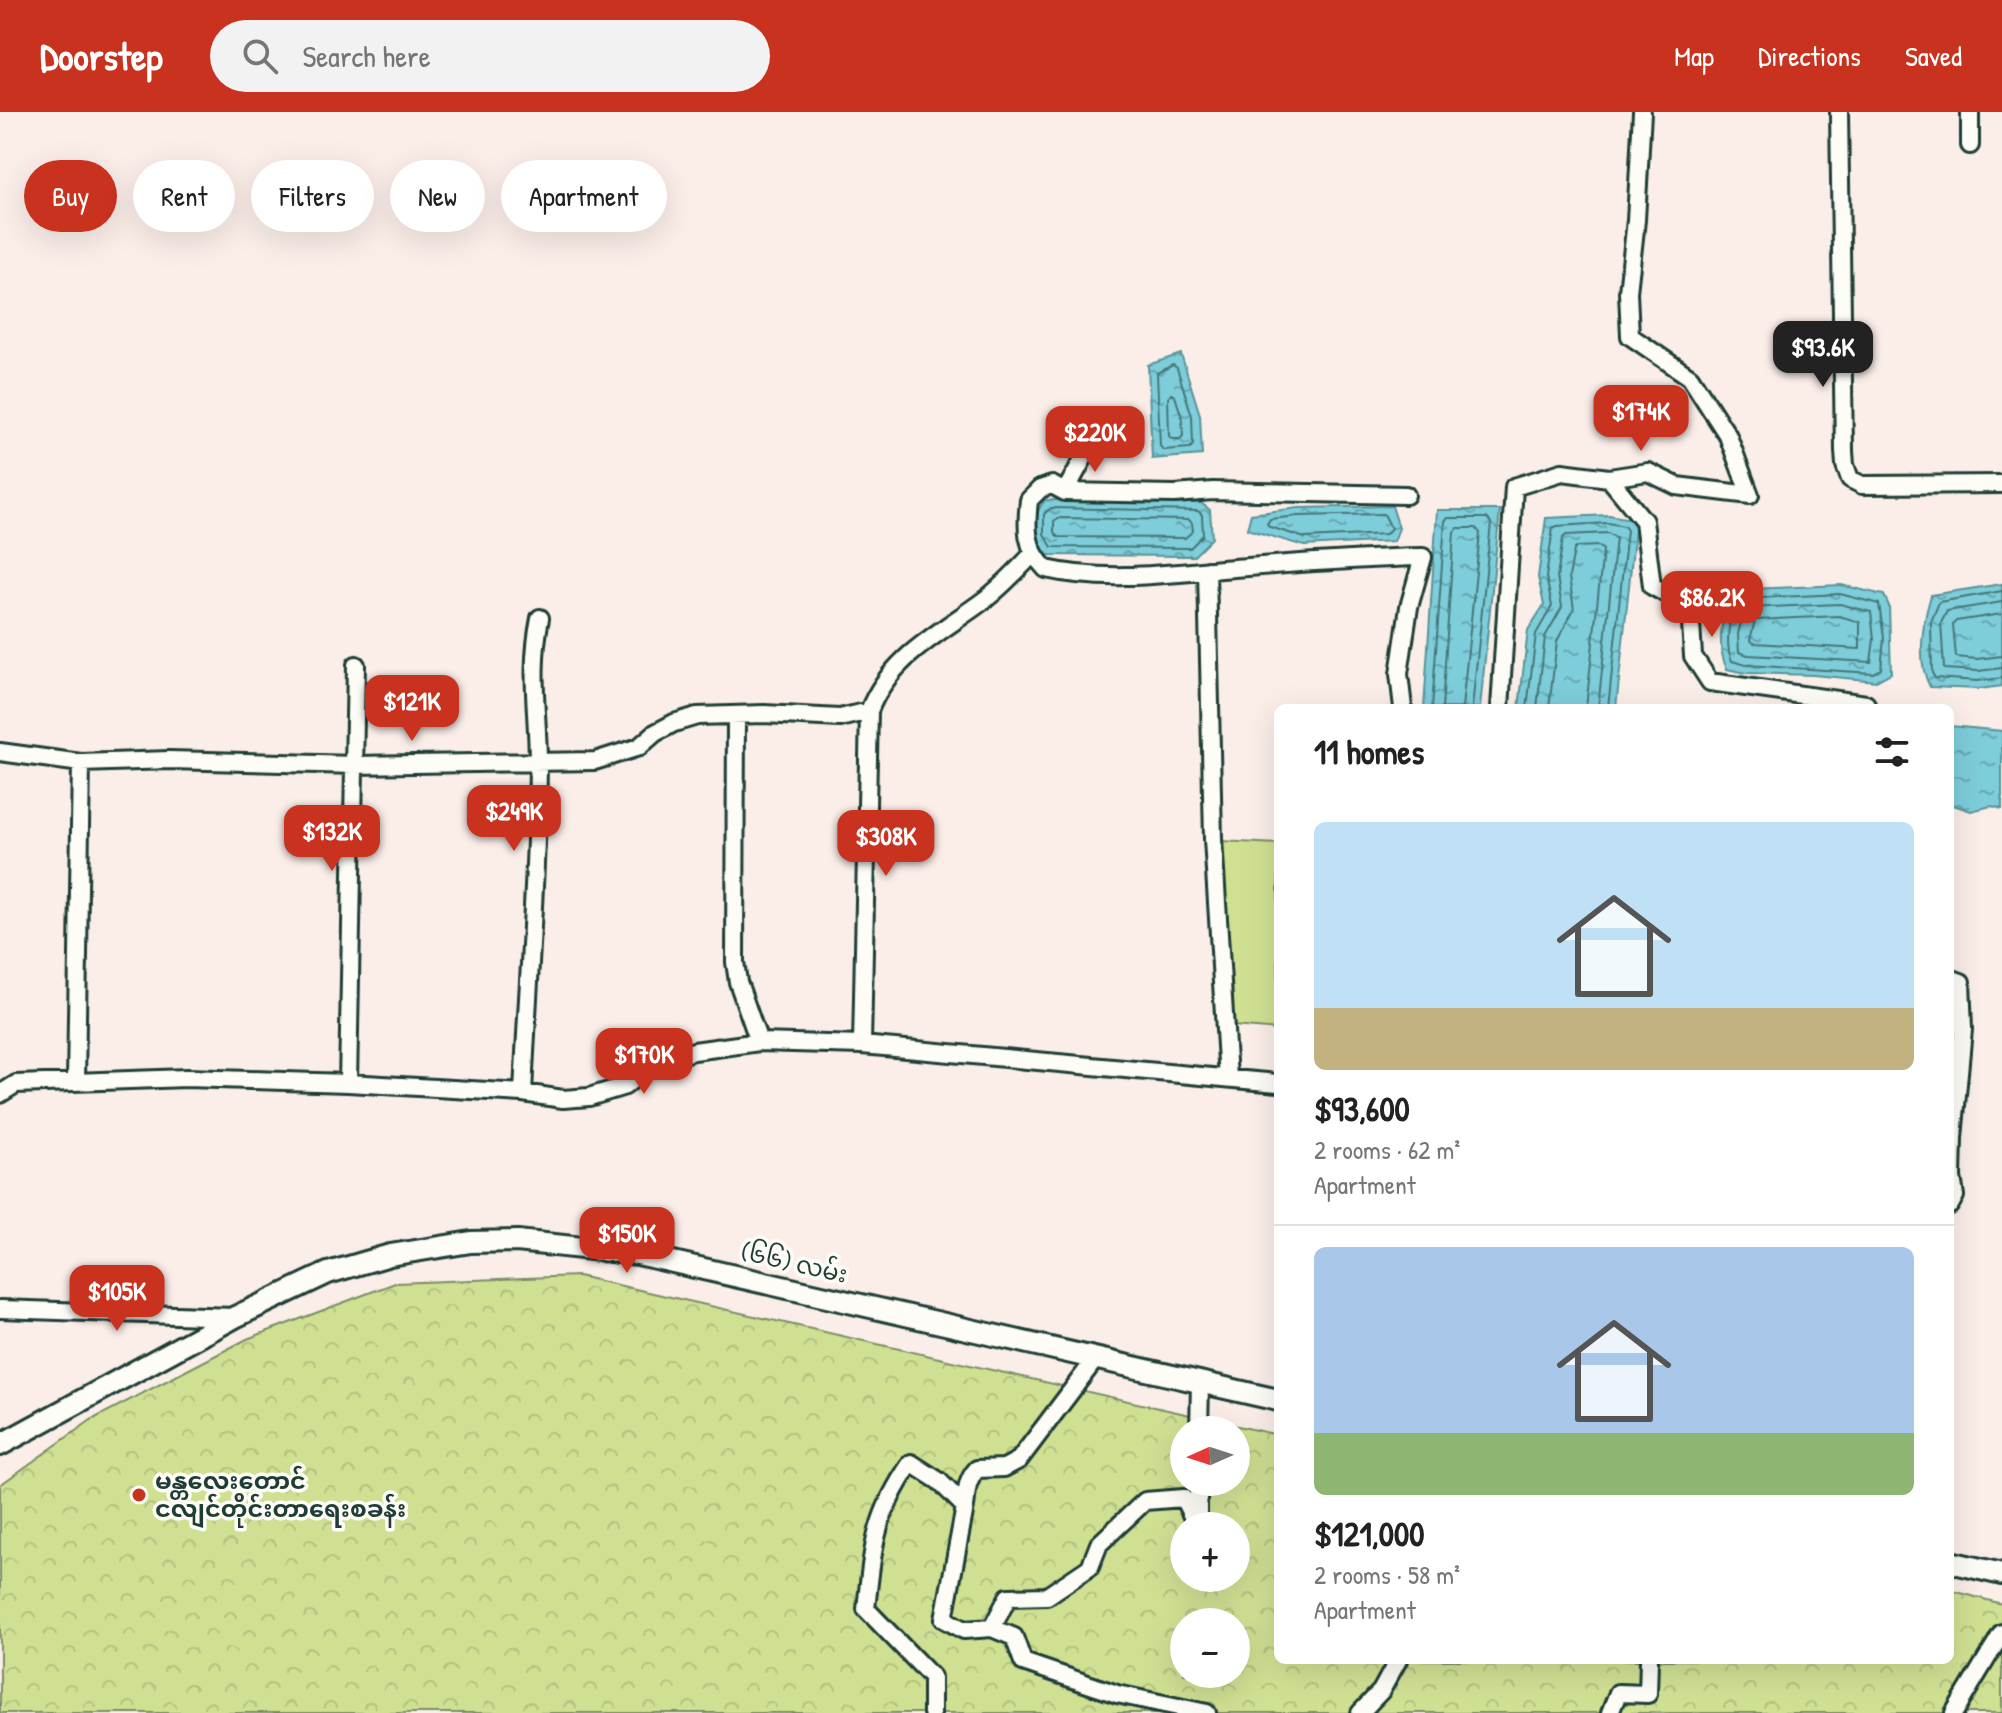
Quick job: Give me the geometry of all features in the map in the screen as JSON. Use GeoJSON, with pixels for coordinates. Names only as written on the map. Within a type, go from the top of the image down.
{"type":"FeatureCollection","features":[{"type":"Feature","properties":{"kind":"street"},"geometry":{"type":"LineString","coordinates":[[1500,704],[1514,487],[1562,472],[1609,478],[1648,472],[1677,486],[1750,495],[1728,436],[1690,377],[1630,336],[1628,292],[1642,112]]}},
{"type":"Feature","properties":{"kind":"street"},"geometry":{"type":"LineString","coordinates":[[1839,112],[1844,451],[1850,479],[1862,485],[2002,484]]}},
{"type":"Feature","properties":{"kind":"street"},"geometry":{"type":"LineString","coordinates":[[1970,112],[1970,145]]}},
{"type":"Feature","properties":{"kind":"street"},"geometry":{"type":"LineString","coordinates":[[1065,492],[1094,439]]}},
{"type":"Feature","properties":{"kind":"street"},"geometry":{"type":"LineString","coordinates":[[1609,478],[1644,521],[1652,586],[1690,607],[1693,656],[1710,682],[1866,704]]}},
{"type":"Feature","properties":{"kind":"street"},"geometry":{"type":"LineString","coordinates":[[1403,704],[1399,674],[1409,607],[1423,557],[1339,559],[1170,576],[1058,572],[1046,569],[1033,554],[1026,536],[1029,500],[1040,489],[1052,485],[1065,492],[1406,495]]}},
{"type":"Feature","properties":{"kind":"street"},"geometry":{"type":"LineString","coordinates":[[862,1045],[869,711],[886,680],[920,643],[985,600],[1033,554]]}},
{"type":"Feature","properties":{"kind":"street"},"geometry":{"type":"LineString","coordinates":[[1207,570],[1213,839],[1228,1078]]}},
{"type":"Feature","properties":{"kind":"street"},"geometry":{"type":"LineString","coordinates":[[523,1093],[538,762],[534,648],[540,618]]}},
{"type":"Feature","properties":{"kind":"street"},"geometry":{"type":"LineString","coordinates":[[348,1083],[356,665]]}},
{"type":"Feature","properties":{"kind":"street"},"geometry":{"type":"LineString","coordinates":[[0,752],[81,763],[169,760],[355,765],[595,761],[639,747],[655,733],[697,716],[840,718],[869,711]]}},
{"type":"Feature","properties":{"kind":"street"},"geometry":{"type":"LineString","coordinates":[[736,715],[735,962],[738,982],[759,1042]]}},
{"type":"Feature","properties":{"kind":"street"},"geometry":{"type":"LineString","coordinates":[[76,1082],[81,763]]}},
{"type":"Feature","properties":{"kind":"street"},"geometry":{"type":"LineString","coordinates":[[1954,979],[1961,982],[1963,1029],[1954,1105]]}},
{"type":"Feature","properties":{"kind":"street"},"geometry":{"type":"LineString","coordinates":[[0,1094],[8,1083],[187,1078],[348,1083],[523,1093],[563,1099],[589,1097],[625,1086],[652,1063],[694,1051],[759,1042],[862,1045],[1274,1083]]}},
{"type":"Feature","properties":{"kind":"street","name":"(၆၆) လမ်း"},"geometry":{"type":"LineString","coordinates":[[0,1445],[235,1317],[328,1273],[366,1261],[457,1244],[517,1241],[638,1254],[1274,1399]]}},
{"type":"Feature","properties":{"kind":"street"},"geometry":{"type":"LineString","coordinates":[[0,1309],[235,1317]]}},
{"type":"Feature","properties":{"kind":"street"},"geometry":{"type":"LineString","coordinates":[[1097,1357],[1019,1460],[1011,1466],[977,1469],[968,1479],[944,1619],[964,1630],[992,1628],[1014,1637],[1023,1662],[1117,1694],[1207,1713]]}},
{"type":"Feature","properties":{"kind":"street"},"geometry":{"type":"LineString","coordinates":[[1199,1416],[1200,1382]]}},
{"type":"Feature","properties":{"kind":"street"},"geometry":{"type":"LineString","coordinates":[[932,1713],[932,1677],[866,1609],[874,1538],[891,1492],[911,1463],[939,1481],[965,1507]]}},
{"type":"Feature","properties":{"kind":"street"},"geometry":{"type":"LineString","coordinates":[[992,1628],[1008,1597],[1047,1596],[1090,1567],[1099,1544],[1145,1501],[1183,1498],[1190,1512]]}},
{"type":"Feature","properties":{"kind":"street"},"geometry":{"type":"LineString","coordinates":[[1954,1563],[2002,1574]]}},
{"type":"Feature","properties":{"kind":"street"},"geometry":{"type":"LineString","coordinates":[[1954,1713],[2002,1633]]}},
{"type":"Feature","properties":{"kind":"street"},"geometry":{"type":"LineString","coordinates":[[1360,1713],[1381,1691],[1396,1664]]}},
{"type":"Feature","properties":{"kind":"street"},"geometry":{"type":"LineString","coordinates":[[1610,1713],[1618,1693],[1648,1694],[1649,1664]]}},
{"type":"Feature","properties":{"kind":"green space"},"geometry":{"type":"Polygon","coordinates":[[[1220,841],[1274,844],[1274,1030],[1233,1026],[1220,841]]]}},
{"type":"Feature","properties":{"kind":"green space"},"geometry":{"type":"Polygon","coordinates":[[[578,1276],[1194,1416],[1170,1416],[1170,1496],[1250,1496],[1250,1429],[1274,1434],[1274,1664],[1954,1664],[1954,1591],[2002,1604],[2002,1713],[0,1713],[0,1485],[91,1420],[247,1339],[395,1283],[578,1276]]]}},
{"type":"Feature","properties":{"kind":"water"},"geometry":{"type":"Polygon","coordinates":[[[1181,354],[1200,415],[1202,455],[1152,459],[1148,365],[1181,354]]]}},
{"type":"Feature","properties":{"kind":"water"},"geometry":{"type":"Polygon","coordinates":[[[1045,500],[1201,503],[1210,510],[1212,538],[1194,556],[1045,555],[1035,520],[1045,500]]]}},
{"type":"Feature","properties":{"kind":"water"},"geometry":{"type":"Polygon","coordinates":[[[1392,506],[1399,528],[1394,541],[1304,546],[1247,529],[1251,514],[1298,508],[1392,506]]]}},
{"type":"Feature","properties":{"kind":"water"},"geometry":{"type":"Polygon","coordinates":[[[1437,510],[1500,510],[1480,704],[1424,704],[1437,510]]]}},
{"type":"Feature","properties":{"kind":"water"},"geometry":{"type":"Polygon","coordinates":[[[1609,515],[1636,520],[1616,704],[1519,704],[1528,630],[1544,605],[1538,577],[1546,518],[1609,515]]]}},
{"type":"Feature","properties":{"kind":"water"},"geometry":{"type":"Polygon","coordinates":[[[2002,584],[2002,686],[1979,689],[1930,687],[1922,654],[1923,629],[1931,595],[2002,584]]]}},
{"type":"Feature","properties":{"kind":"water"},"geometry":{"type":"Polygon","coordinates":[[[1841,585],[1884,595],[1889,606],[1891,673],[1876,681],[1746,673],[1727,669],[1721,640],[1729,590],[1841,585]]]}},
{"type":"Feature","properties":{"kind":"water"},"geometry":{"type":"Polygon","coordinates":[[[1954,726],[2002,731],[2002,809],[1991,806],[1971,811],[1954,805],[1954,726]]]}},
{"type":"Feature","properties":{"kind":"place","name":"မန္တလေးတောင် ငလျင်တိုင်းတာရေးစခန်း"},"geometry":{"type":"Point","coordinates":[139,1495]}}]}
